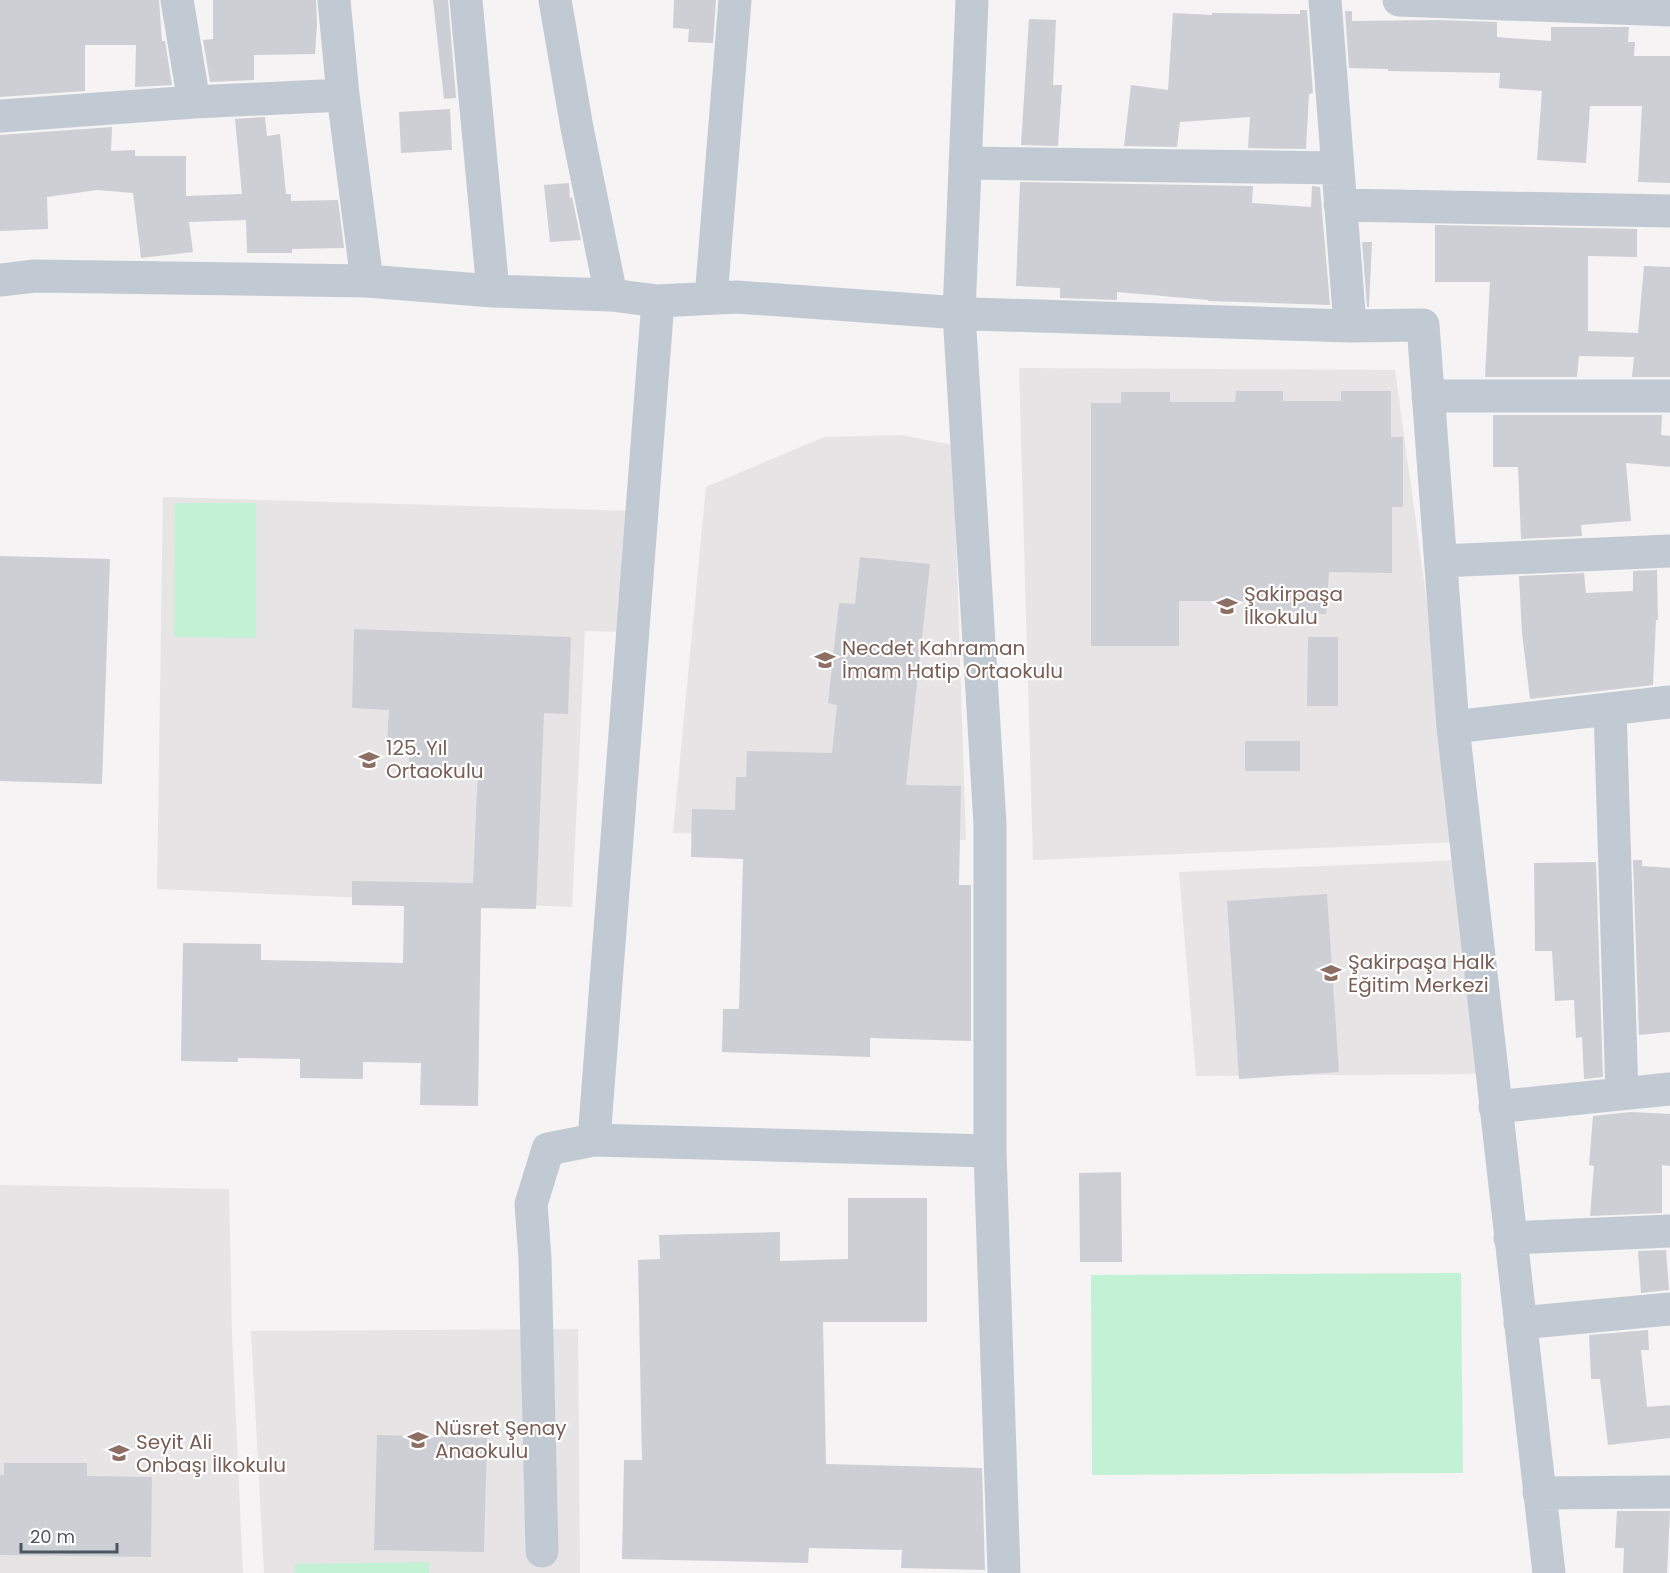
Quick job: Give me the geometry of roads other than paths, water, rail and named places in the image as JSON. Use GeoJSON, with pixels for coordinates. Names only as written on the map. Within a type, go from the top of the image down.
{"type":"FeatureCollection","features":[{"type":"Feature","properties":{"kind":"street"},"geometry":{"type":"LineString","coordinates":[[177,0],[194,102]]}},
{"type":"Feature","properties":{"kind":"street"},"geometry":{"type":"LineString","coordinates":[[334,0],[343,95],[367,280]]}},
{"type":"Feature","properties":{"kind":"street"},"geometry":{"type":"LineString","coordinates":[[466,0],[494,291]]}},
{"type":"Feature","properties":{"kind":"street"},"geometry":{"type":"LineString","coordinates":[[555,0],[577,128],[611,295]]}},
{"type":"Feature","properties":{"kind":"street"},"geometry":{"type":"LineString","coordinates":[[711,298],[735,0]]}},
{"type":"Feature","properties":{"kind":"street"},"geometry":{"type":"LineString","coordinates":[[972,0],[959,313],[990,824],[990,1151],[1004,1573]]}},
{"type":"Feature","properties":{"kind":"street"},"geometry":{"type":"LineString","coordinates":[[1325,0],[1350,326]]}},
{"type":"Feature","properties":{"kind":"street"},"geometry":{"type":"LineString","coordinates":[[1399,0],[1670,10]]}},
{"type":"Feature","properties":{"kind":"street"},"geometry":{"type":"LineString","coordinates":[[0,116],[194,102],[343,95]]}},
{"type":"Feature","properties":{"kind":"street"},"geometry":{"type":"LineString","coordinates":[[965,163],[1337,168]]}},
{"type":"Feature","properties":{"kind":"street"},"geometry":{"type":"LineString","coordinates":[[1340,205],[1670,211]]}},
{"type":"Feature","properties":{"kind":"street"},"geometry":{"type":"LineString","coordinates":[[0,280],[35,276],[367,280],[494,291],[611,295],[658,302],[737,297],[959,313],[1350,326],[1423,326],[1452,727],[1548,1573]]}},
{"type":"Feature","properties":{"kind":"street"},"geometry":{"type":"LineString","coordinates":[[594,1140],[658,302]]}},
{"type":"Feature","properties":{"kind":"street"},"geometry":{"type":"LineString","coordinates":[[1428,396],[1670,396]]}},
{"type":"Feature","properties":{"kind":"street"},"geometry":{"type":"LineString","coordinates":[[1441,561],[1670,551]]}},
{"type":"Feature","properties":{"kind":"street"},"geometry":{"type":"LineString","coordinates":[[1452,727],[1670,702]]}},
{"type":"Feature","properties":{"kind":"street"},"geometry":{"type":"LineString","coordinates":[[1611,709],[1622,1094]]}},
{"type":"Feature","properties":{"kind":"street"},"geometry":{"type":"LineString","coordinates":[[1495,1107],[1670,1089]]}},
{"type":"Feature","properties":{"kind":"street"},"geometry":{"type":"LineString","coordinates":[[542,1551],[535,1258],[531,1204],[548,1149],[594,1140],[990,1151]]}},
{"type":"Feature","properties":{"kind":"street"},"geometry":{"type":"LineString","coordinates":[[1510,1238],[1670,1231]]}},
{"type":"Feature","properties":{"kind":"street"},"geometry":{"type":"LineString","coordinates":[[1520,1323],[1670,1309]]}},
{"type":"Feature","properties":{"kind":"street"},"geometry":{"type":"LineString","coordinates":[[1539,1493],[1670,1492]]}},
{"type":"Feature","properties":{"kind":"place","name":"Şakirpaşa İlkokulu"},"geometry":{"type":"Point","coordinates":[1227,606]}},
{"type":"Feature","properties":{"kind":"place","name":"Necdet Kahraman İmam Hatip Ortaokulu"},"geometry":{"type":"Point","coordinates":[825,660]}},
{"type":"Feature","properties":{"kind":"place","name":"125. Yıl Ortaokulu"},"geometry":{"type":"Point","coordinates":[369,760]}},
{"type":"Feature","properties":{"kind":"place","name":"Şakirpaşa Halk Eğitim Merkezi"},"geometry":{"type":"Point","coordinates":[1331,973]}},
{"type":"Feature","properties":{"kind":"place","name":"Nüsret Şenay Anaokulu"},"geometry":{"type":"Point","coordinates":[418,1440]}},
{"type":"Feature","properties":{"kind":"place","name":"Seyit Ali Onbaşı İlkokulu"},"geometry":{"type":"Point","coordinates":[119,1453]}}]}
